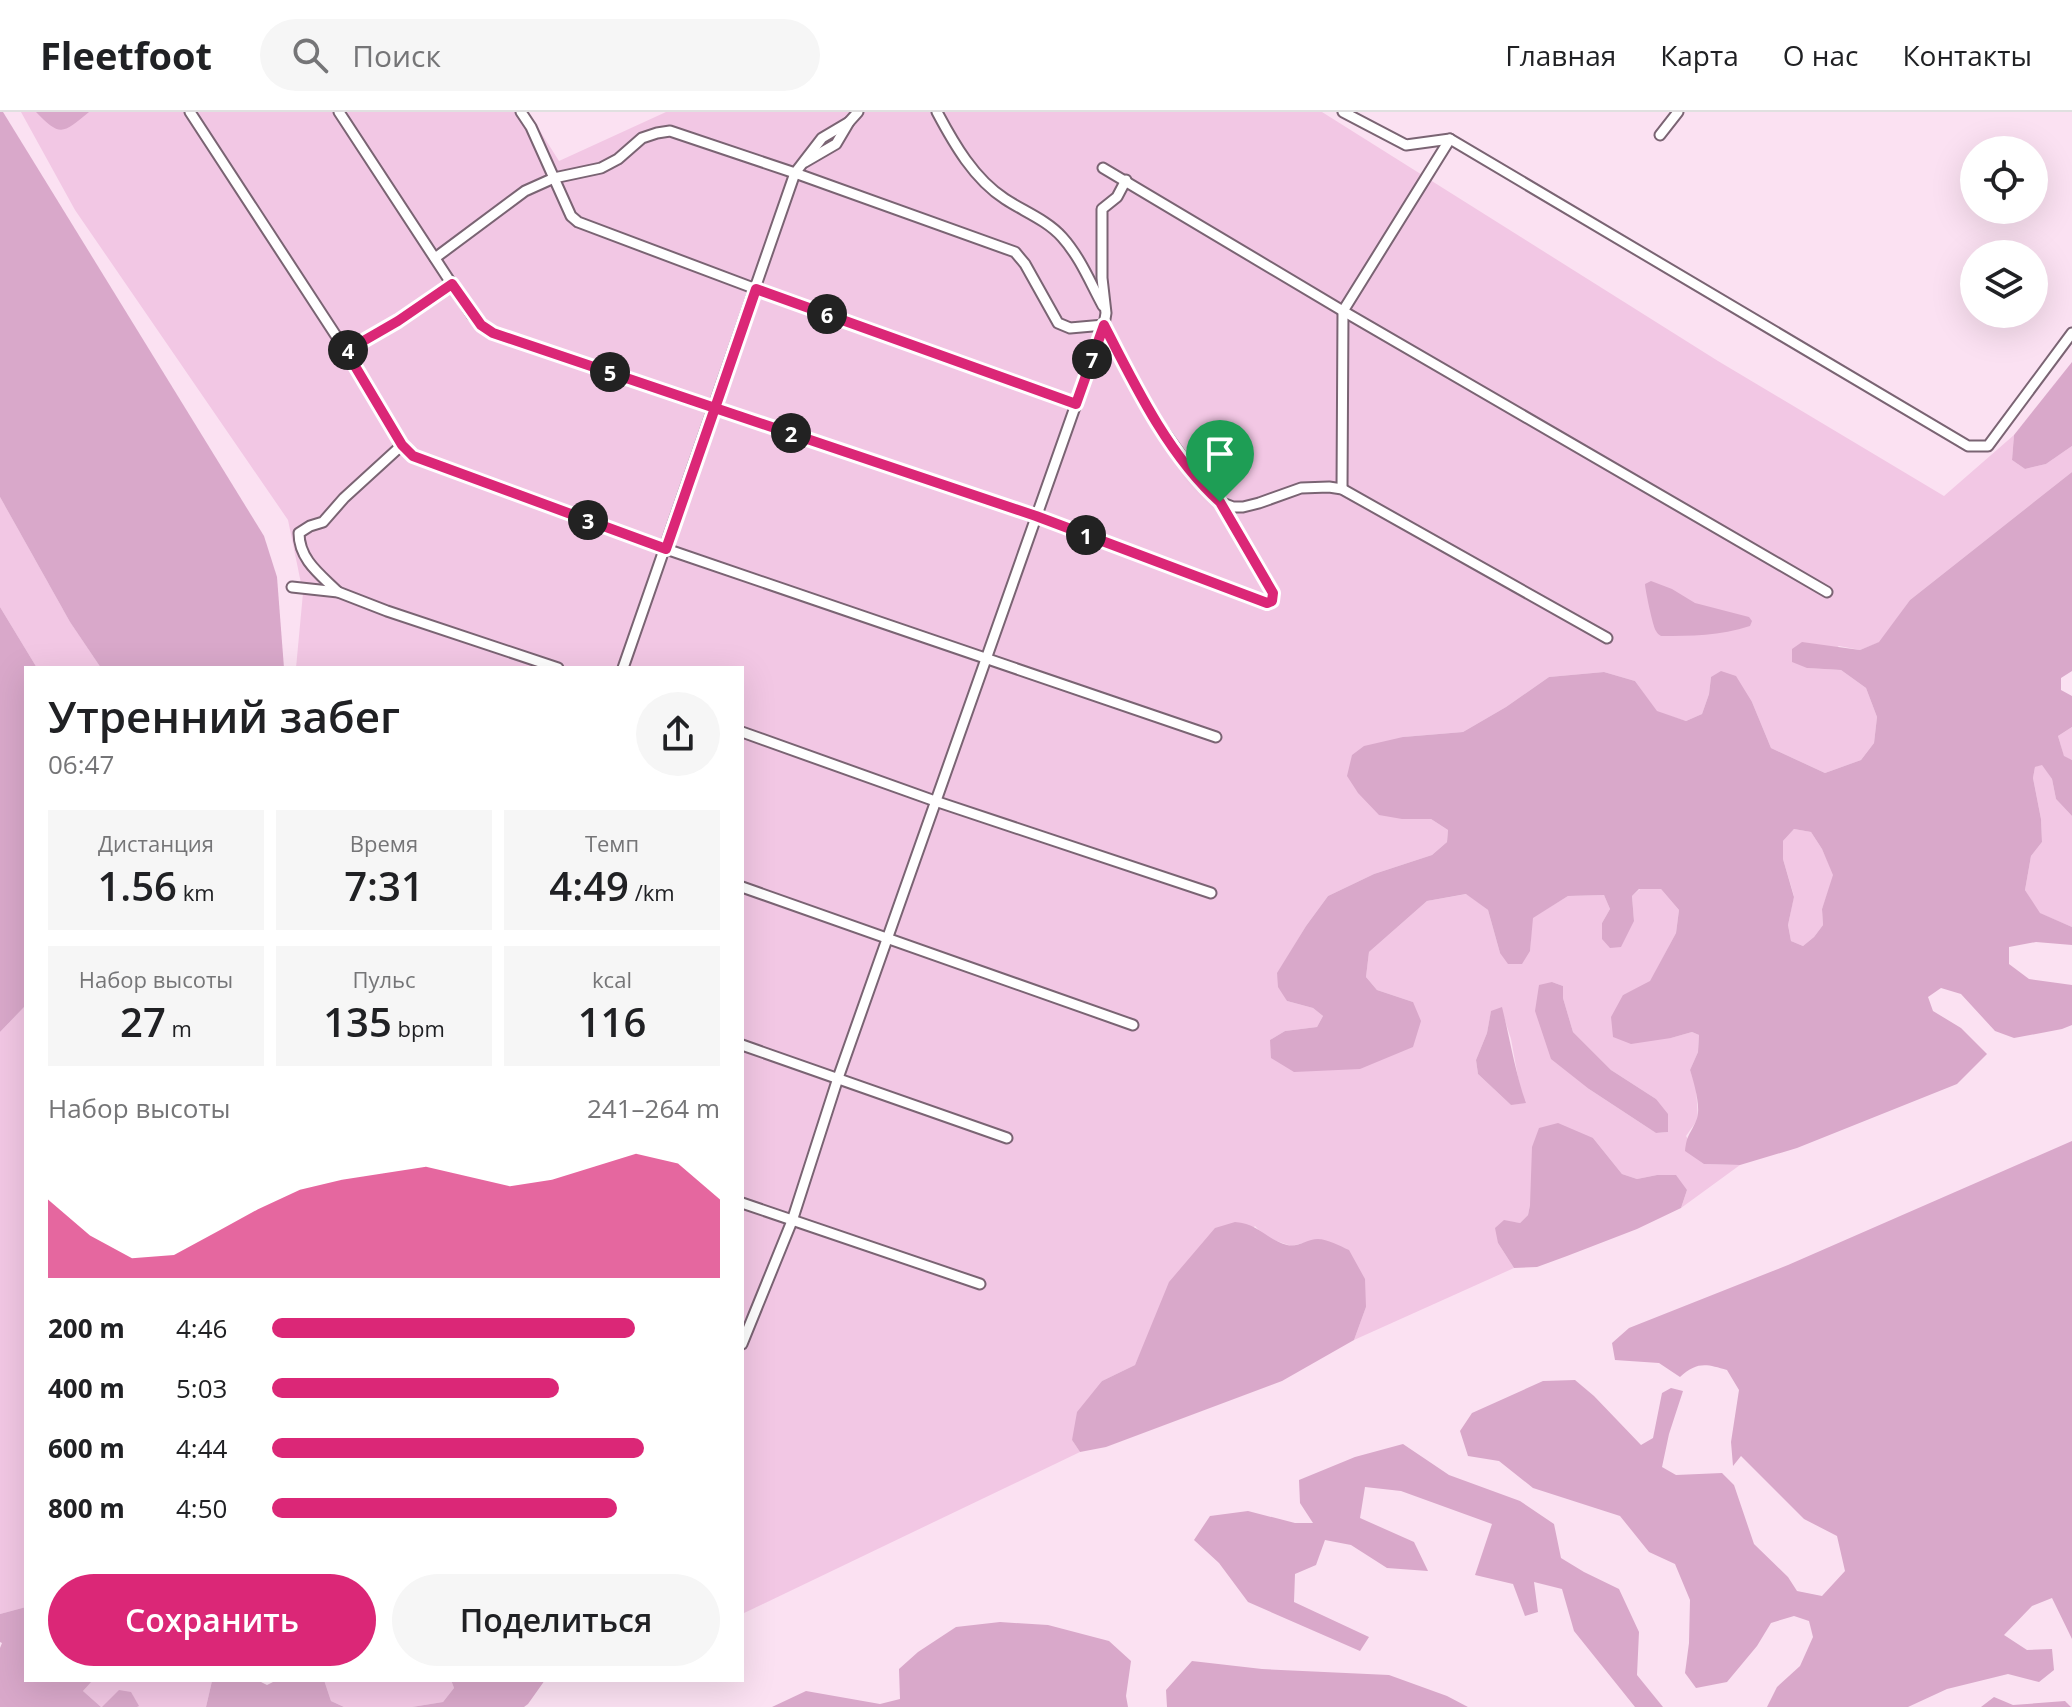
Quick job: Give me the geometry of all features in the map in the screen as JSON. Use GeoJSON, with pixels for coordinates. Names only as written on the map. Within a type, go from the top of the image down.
{"type":"FeatureCollection","features":[{"type":"Feature","properties":{"kind":"street"},"geometry":{"type":"LineString","coordinates":[[190,112],[346,351],[402,445],[413,456],[666,549],[1216,737]]}},
{"type":"Feature","properties":{"kind":"street"},"geometry":{"type":"LineString","coordinates":[[339,112],[452,284],[481,325],[493,333],[1036,516],[1267,603],[1272,601],[1273,593],[1220,502],[1202,485],[1147,408],[1104,325]]}},
{"type":"Feature","properties":{"kind":"street"},"geometry":{"type":"LineString","coordinates":[[521,112],[531,127],[571,216],[578,222],[1076,404]]}},
{"type":"Feature","properties":{"kind":"street"},"geometry":{"type":"LineString","coordinates":[[624,666],[795,173],[822,138],[849,122],[858,112]]}},
{"type":"Feature","properties":{"kind":"street"},"geometry":{"type":"LineString","coordinates":[[937,112],[970,167],[1003,198],[1060,234],[1076,256],[1106,313]]}},
{"type":"Feature","properties":{"kind":"street"},"geometry":{"type":"LineString","coordinates":[[1343,112],[1406,145],[1450,139],[1968,446],[1988,446],[2072,333]]}},
{"type":"Feature","properties":{"kind":"street"},"geometry":{"type":"LineString","coordinates":[[1660,135],[1678,112]]}},
{"type":"Feature","properties":{"kind":"street"},"geometry":{"type":"LineString","coordinates":[[435,258],[525,191],[554,178],[601,168],[618,159],[642,138],[670,131],[1015,252],[1058,323],[1070,328],[1104,325]]}},
{"type":"Feature","properties":{"kind":"street"},"geometry":{"type":"LineString","coordinates":[[1342,489],[1343,311],[1450,139]]}},
{"type":"Feature","properties":{"kind":"street"},"geometry":{"type":"LineString","coordinates":[[1103,168],[1827,592]]}},
{"type":"Feature","properties":{"kind":"street"},"geometry":{"type":"LineString","coordinates":[[744,1339],[792,1221],[887,937],[1104,325],[1102,209],[1117,197],[1126,180]]}},
{"type":"Feature","properties":{"kind":"street"},"geometry":{"type":"LineString","coordinates":[[346,351],[398,321],[452,284]]}},
{"type":"Feature","properties":{"kind":"street"},"geometry":{"type":"LineString","coordinates":[[338,592],[307,561],[299,543],[299,533],[323,522],[344,498],[402,445]]}},
{"type":"Feature","properties":{"kind":"street"},"geometry":{"type":"LineString","coordinates":[[1220,502],[1243,507],[1301,488],[1342,489],[1607,638]]}},
{"type":"Feature","properties":{"kind":"street"},"geometry":{"type":"LineString","coordinates":[[292,587],[338,592],[552,666]]}},
{"type":"Feature","properties":{"kind":"street"},"geometry":{"type":"LineString","coordinates":[[744,733],[935,801],[1211,893]]}},
{"type":"Feature","properties":{"kind":"street"},"geometry":{"type":"LineString","coordinates":[[744,888],[1133,1025]]}},
{"type":"Feature","properties":{"kind":"street"},"geometry":{"type":"LineString","coordinates":[[744,1046],[1007,1138]]}},
{"type":"Feature","properties":{"kind":"street"},"geometry":{"type":"LineString","coordinates":[[744,1204],[980,1284]]}},
{"type":"Feature","properties":{"kind":"shaded area"},"geometry":{"type":"Polygon","coordinates":[[[0,112],[3,112],[264,536],[277,577],[284,666],[100,666],[70,622],[0,497],[0,112]]]}},
{"type":"Feature","properties":{"kind":"shaded area"},"geometry":{"type":"Polygon","coordinates":[[[21,112],[528,112],[559,161],[666,112],[1322,112],[1718,361],[1944,496],[2014,435],[2012,460],[2025,469],[2046,464],[2072,446],[2072,472],[1910,600],[1880,642],[1860,650],[1839,646],[1807,668],[1841,670],[1866,688],[1877,717],[1874,743],[1861,760],[1825,773],[1771,748],[1752,702],[1711,677],[1702,714],[1686,721],[1657,712],[1635,681],[1604,672],[1549,677],[1463,732],[1403,737],[1402,819],[1431,819],[1448,830],[1447,842],[1432,855],[1374,874],[1328,896],[1277,974],[1287,1001],[1313,1008],[1323,1016],[1317,1027],[1285,1031],[1270,1040],[1413,1002],[1377,990],[1366,977],[1369,952],[1427,901],[1467,894],[1488,910],[1500,953],[1530,951],[1532,918],[1568,896],[1604,895],[1610,909],[1602,923],[1634,921],[1632,896],[1640,889],[1661,889],[1679,910],[1676,933],[1650,982],[1623,995],[1671,1038],[1692,1032],[1699,1035],[1698,1052],[1690,1070],[1696,1088],[1698,1119],[1686,1136],[1704,1164],[1740,1165],[1681,1208],[1687,1190],[1657,1175],[1637,1179],[1622,1174],[1593,1138],[1530,1205],[1528,1215],[1520,1223],[1504,1221],[1498,1243],[1514,1268],[1354,1340],[1366,1307],[1320,1239],[1291,1246],[1265,1237],[1255,1226],[1148,1336],[1135,1365],[1102,1381],[1072,1440],[1080,1452],[744,1613],[744,666],[296,666],[303,593],[288,520],[75,210],[21,112]],[[1552,982],[1589,1089],[1656,1133],[1668,1132],[1656,1099],[1611,1070],[1573,1032],[1563,998],[1563,986],[1552,982]],[[1501,1008],[1491,1012],[1487,1033],[1476,1060],[1478,1074],[1511,1105],[1519,1083],[1511,1039],[1501,1008]]]}},
{"type":"Feature","properties":{"kind":"shaded area"},"geometry":{"type":"Polygon","coordinates":[[[36,112],[89,112],[62,130],[51,126],[36,112]]]}},
{"type":"Feature","properties":{"kind":"shaded area"},"geometry":{"type":"Polygon","coordinates":[[[2072,362],[2072,446],[2046,464],[2025,469],[2012,460],[2014,435],[2072,362]]]}},
{"type":"Feature","properties":{"kind":"shaded area"},"geometry":{"type":"Polygon","coordinates":[[[2072,472],[2072,671],[2061,678],[2061,690],[2072,696],[2072,727],[2058,736],[2064,756],[2072,760],[2072,816],[2056,799],[2052,779],[2042,765],[2035,767],[2033,778],[2042,842],[2031,856],[2025,890],[2040,913],[2072,927],[2072,945],[2036,942],[2009,947],[2009,964],[2029,979],[2072,985],[2072,1025],[2014,1038],[1995,1031],[1961,994],[1941,988],[1928,997],[1933,1011],[1961,1028],[1987,1054],[1957,1084],[1797,1148],[1740,1165],[1704,1164],[1685,1151],[1698,1116],[1697,1096],[1690,1070],[1698,1052],[1699,1035],[1692,1032],[1631,1044],[1613,1037],[1611,1017],[1623,995],[1650,981],[1676,933],[1679,910],[1661,889],[1639,889],[1632,896],[1634,921],[1621,947],[1610,948],[1602,939],[1602,923],[1610,909],[1604,895],[1568,896],[1533,918],[1530,951],[1522,964],[1508,964],[1500,953],[1488,910],[1466,894],[1427,901],[1369,952],[1366,977],[1377,990],[1413,1002],[1421,1021],[1413,1047],[1360,1069],[1294,1072],[1271,1058],[1270,1040],[1285,1031],[1317,1027],[1323,1016],[1313,1008],[1287,1001],[1278,987],[1277,973],[1328,896],[1374,874],[1432,855],[1447,842],[1448,830],[1431,819],[1379,815],[1358,793],[1347,776],[1352,755],[1364,746],[1403,737],[1463,732],[1549,677],[1604,672],[1635,681],[1657,711],[1686,721],[1702,714],[1711,677],[1721,671],[1736,676],[1752,702],[1771,748],[1825,773],[1861,760],[1874,743],[1877,717],[1866,688],[1841,670],[1807,668],[1792,662],[1792,649],[1802,642],[1860,650],[1879,642],[1910,600],[2072,472]],[[1794,829],[1783,841],[1783,859],[1794,897],[1788,925],[1791,941],[1803,946],[1823,925],[1822,909],[1833,875],[1811,832],[1794,829]]]}},
{"type":"Feature","properties":{"kind":"shaded area"},"geometry":{"type":"Polygon","coordinates":[[[0,497],[70,622],[100,666],[36,666],[0,607],[0,497]]]}},
{"type":"Feature","properties":{"kind":"shaded area"},"geometry":{"type":"Polygon","coordinates":[[[1651,581],[1695,603],[1749,617],[1752,621],[1750,626],[1717,634],[1661,636],[1655,628],[1646,593],[1645,584],[1651,581]]]}},
{"type":"Feature","properties":{"kind":"shaded area"},"geometry":{"type":"Polygon","coordinates":[[[0,607],[36,666],[24,666],[24,1007],[0,1032],[0,607]]]}},
{"type":"Feature","properties":{"kind":"shaded area"},"geometry":{"type":"Polygon","coordinates":[[[2072,727],[2072,760],[2064,757],[2058,736],[2072,727]]]}},
{"type":"Feature","properties":{"kind":"shaded area"},"geometry":{"type":"Polygon","coordinates":[[[2042,764],[2052,779],[2056,799],[2072,816],[2072,927],[2039,913],[2025,890],[2031,856],[2042,842],[2033,778],[2035,767],[2042,764]]]}},
{"type":"Feature","properties":{"kind":"shaded area"},"geometry":{"type":"Polygon","coordinates":[[[1794,829],[1811,832],[1834,875],[1822,909],[1823,925],[1803,946],[1791,941],[1788,925],[1794,896],[1783,859],[1783,841],[1794,829]]]}},
{"type":"Feature","properties":{"kind":"shaded area"},"geometry":{"type":"Polygon","coordinates":[[[1552,982],[1563,986],[1563,998],[1573,1032],[1611,1070],[1656,1099],[1668,1114],[1668,1132],[1656,1133],[1589,1089],[1551,1059],[1535,1011],[1539,985],[1552,982]]]}},
{"type":"Feature","properties":{"kind":"shaded area"},"geometry":{"type":"Polygon","coordinates":[[[24,1007],[24,1608],[0,1614],[0,1032],[24,1007]]]}},
{"type":"Feature","properties":{"kind":"shaded area"},"geometry":{"type":"Polygon","coordinates":[[[1502,1007],[1526,1103],[1511,1105],[1478,1074],[1476,1060],[1487,1033],[1491,1011],[1502,1007]]]}},
{"type":"Feature","properties":{"kind":"shaded area"},"geometry":{"type":"Polygon","coordinates":[[[1558,1123],[1593,1138],[1622,1174],[1637,1179],[1676,1175],[1687,1190],[1681,1208],[1637,1229],[1537,1267],[1514,1268],[1498,1243],[1495,1228],[1504,1220],[1520,1223],[1528,1215],[1532,1147],[1539,1128],[1558,1123]]]}},
{"type":"Feature","properties":{"kind":"shaded area"},"geometry":{"type":"Polygon","coordinates":[[[2072,1141],[2072,1639],[2052,1598],[2032,1606],[2004,1635],[2027,1650],[2052,1649],[2054,1670],[2039,1682],[2008,1674],[1947,1689],[1908,1707],[1767,1707],[1777,1687],[1800,1666],[1813,1637],[1809,1621],[1794,1616],[1771,1623],[1757,1646],[1727,1682],[1696,1688],[1685,1673],[1690,1600],[1675,1564],[1649,1552],[1620,1516],[1533,1488],[1499,1461],[1468,1456],[1460,1431],[1472,1413],[1543,1381],[1575,1380],[1641,1445],[1653,1438],[1662,1393],[1671,1388],[1683,1391],[1662,1467],[1676,1475],[1722,1473],[1734,1485],[1754,1544],[1788,1577],[1797,1591],[1822,1596],[1845,1571],[1837,1536],[1804,1519],[1741,1456],[1733,1466],[1731,1442],[1739,1390],[1727,1370],[1702,1365],[1680,1377],[1659,1363],[1615,1360],[1612,1343],[1629,1328],[1788,1265],[2072,1141]]]}},
{"type":"Feature","properties":{"kind":"shaded area"},"geometry":{"type":"Polygon","coordinates":[[[1235,1222],[1250,1225],[1287,1245],[1318,1239],[1349,1250],[1365,1279],[1366,1307],[1354,1340],[1282,1381],[1106,1447],[1080,1452],[1072,1440],[1077,1412],[1102,1381],[1135,1365],[1169,1282],[1215,1228],[1235,1222]]]}},
{"type":"Feature","properties":{"kind":"shaded area"},"geometry":{"type":"Polygon","coordinates":[[[1403,1444],[1449,1475],[1520,1501],[1554,1524],[1561,1558],[1619,1589],[1639,1632],[1637,1675],[1663,1707],[1635,1707],[1574,1631],[1562,1589],[1534,1582],[1538,1612],[1525,1616],[1513,1584],[1475,1575],[1492,1524],[1401,1491],[1365,1487],[1360,1518],[1414,1542],[1428,1571],[1387,1568],[1351,1545],[1325,1540],[1316,1565],[1295,1574],[1294,1602],[1369,1637],[1360,1651],[1248,1602],[1219,1563],[1194,1540],[1210,1516],[1248,1511],[1295,1523],[1313,1523],[1300,1503],[1299,1480],[1355,1457],[1403,1444]]]}},
{"type":"Feature","properties":{"kind":"shaded area"},"geometry":{"type":"Polygon","coordinates":[[[24,1608],[24,1682],[91,1682],[83,1691],[101,1707],[0,1707],[0,1614],[24,1608]]]}},
{"type":"Feature","properties":{"kind":"shaded area"},"geometry":{"type":"Polygon","coordinates":[[[1000,1622],[1048,1625],[1109,1641],[1131,1661],[1126,1696],[1128,1707],[772,1707],[806,1691],[880,1704],[900,1699],[899,1669],[918,1652],[956,1627],[1000,1622]]]}},
{"type":"Feature","properties":{"kind":"shaded area"},"geometry":{"type":"Polygon","coordinates":[[[1192,1661],[1262,1669],[1389,1675],[1468,1707],[1167,1707],[1166,1690],[1192,1661]]]}},
{"type":"Feature","properties":{"kind":"shaded area"},"geometry":{"type":"Polygon","coordinates":[[[91,1682],[212,1682],[206,1707],[101,1707],[83,1691],[91,1682]]]}},
{"type":"Feature","properties":{"kind":"shaded area"},"geometry":{"type":"Polygon","coordinates":[[[212,1682],[261,1682],[267,1685],[273,1682],[325,1682],[331,1701],[344,1707],[206,1707],[212,1682]]]}},
{"type":"Feature","properties":{"kind":"shaded area"},"geometry":{"type":"Polygon","coordinates":[[[325,1682],[452,1682],[454,1688],[443,1702],[412,1707],[344,1707],[331,1701],[325,1682]]]}},
{"type":"Feature","properties":{"kind":"shaded area"},"geometry":{"type":"Polygon","coordinates":[[[452,1682],[544,1682],[524,1707],[412,1707],[443,1702],[454,1688],[452,1682]]]}},
{"type":"Feature","properties":{"kind":"shaded area"},"geometry":{"type":"Polygon","coordinates":[[[119,1690],[131,1692],[139,1706],[102,1707],[119,1690]]]}},
{"type":"Feature","properties":{"kind":"shaded area"},"geometry":{"type":"Polygon","coordinates":[[[1994,1697],[2013,1705],[2065,1701],[2071,1707],[1981,1707],[1994,1697]]]}},
{"type":"Feature","properties":{"kind":"route"},"geometry":{"type":"LineString","coordinates":[[1220,502],[1202,485],[1147,408],[1104,325],[1076,404],[756,289],[715,408],[493,333],[472,315],[452,284],[398,321],[346,351],[402,445],[413,456],[666,549],[715,408],[1036,516],[1267,603],[1272,601],[1273,593],[1220,502]]}}]}
